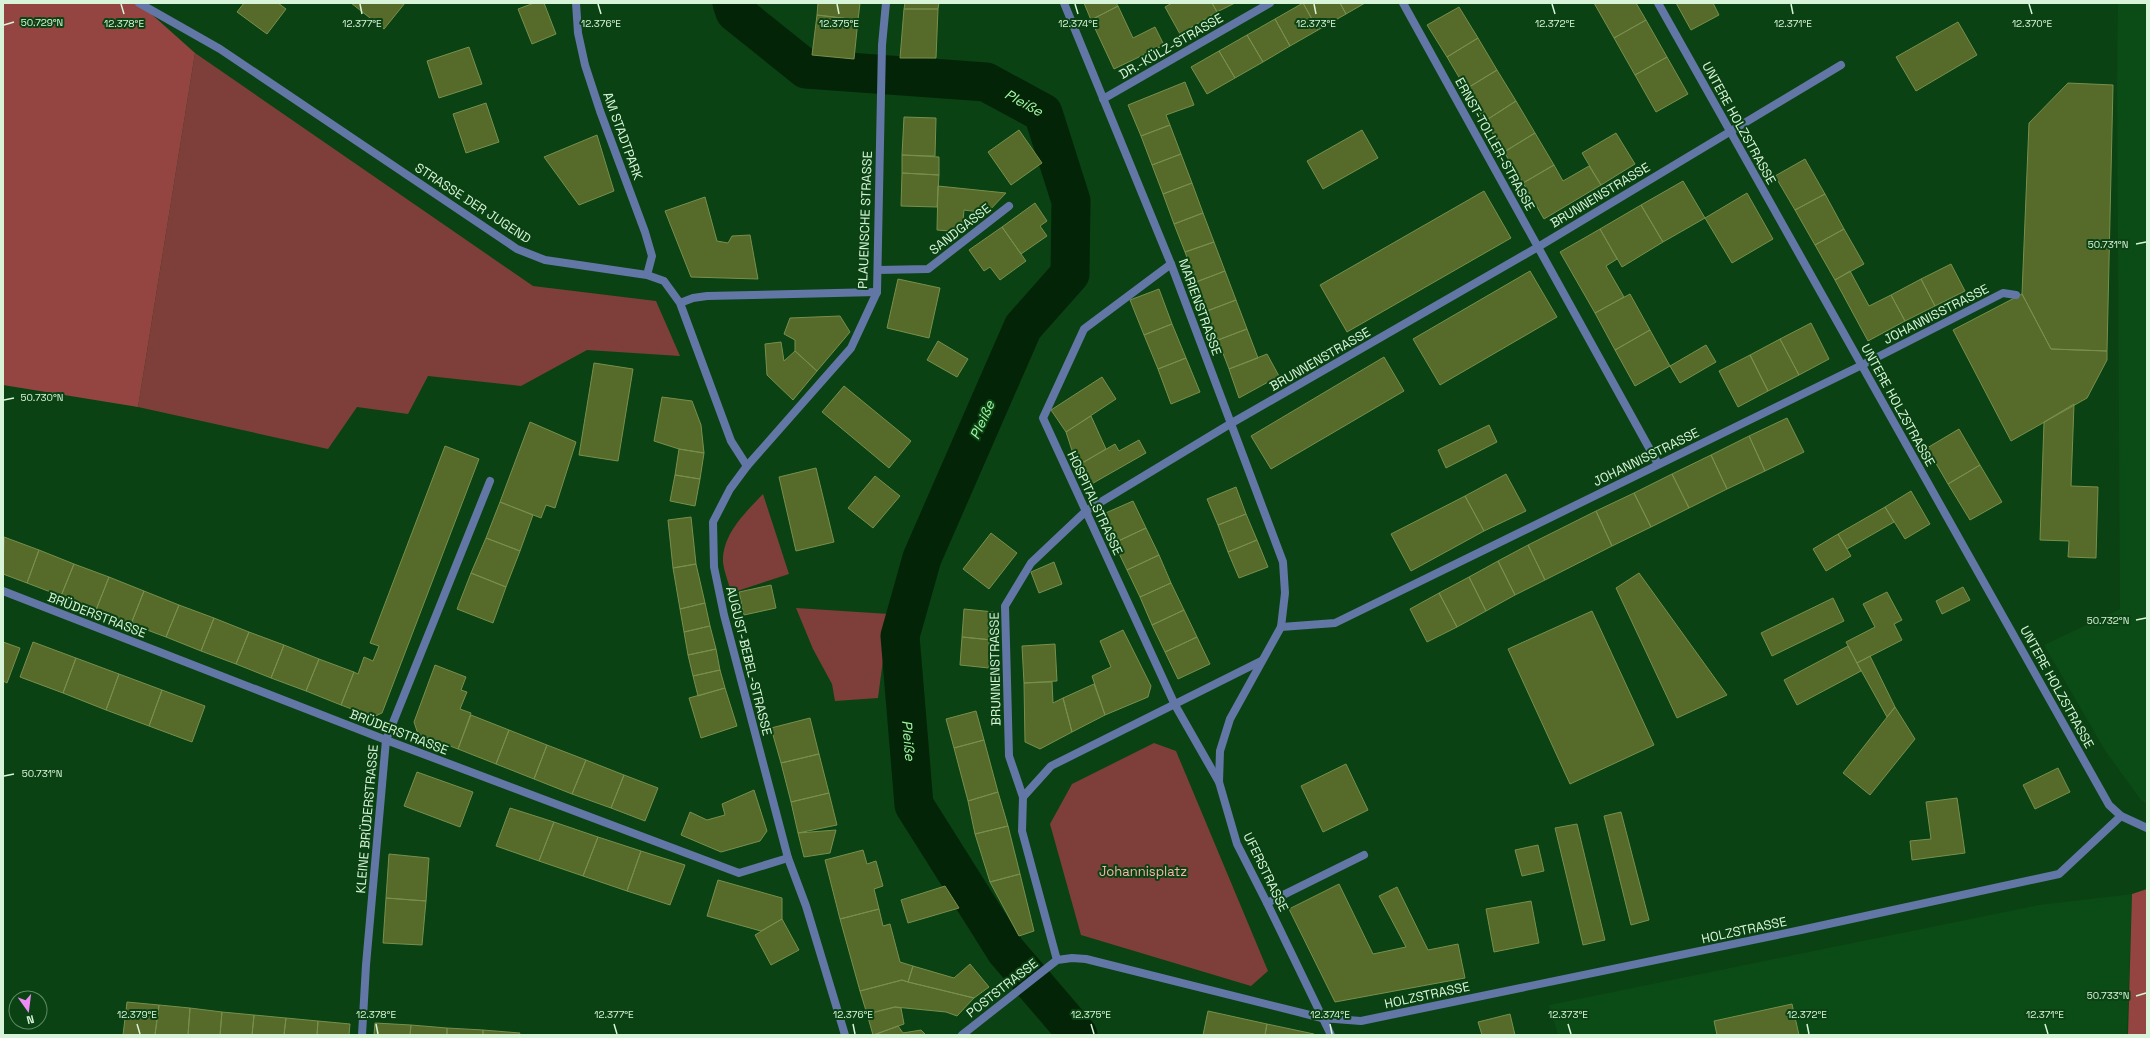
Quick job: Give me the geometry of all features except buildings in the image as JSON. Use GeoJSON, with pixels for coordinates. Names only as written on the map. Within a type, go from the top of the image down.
{"type":"FeatureCollection","features":[{"type":"Feature","properties":{"kind":"street","name":"STRASSE DER JUGEND"},"geometry":{"type":"LineString","coordinates":[[138,3],[220,49],[517,249],[546,260],[647,275],[664,281],[680,304]]}},
{"type":"Feature","properties":{"kind":"street","name":"AM STADTPARK"},"geometry":{"type":"LineString","coordinates":[[576,3],[578,33],[587,72],[647,238],[652,256],[647,275]]}},
{"type":"Feature","properties":{"kind":"street","name":"PLAUENSCHE STRASSE"},"geometry":{"type":"LineString","coordinates":[[747,466],[850,348],[877,292],[882,45],[886,3]]}},
{"type":"Feature","properties":{"kind":"street","name":"MARIENSTRASSE"},"geometry":{"type":"LineString","coordinates":[[1064,3],[1171,264],[1283,562],[1285,593],[1281,627]]}},
{"type":"Feature","properties":{"kind":"street","name":"DR.-KÜLZ-STRASSE"},"geometry":{"type":"LineString","coordinates":[[1104,99],[1270,3]]}},
{"type":"Feature","properties":{"kind":"street","name":"ERNST-TOLLER-STRASSE"},"geometry":{"type":"LineString","coordinates":[[1403,3],[1658,464]]}},
{"type":"Feature","properties":{"kind":"street","name":"UNTERE HOLZSTRASSE"},"geometry":{"type":"LineString","coordinates":[[1658,3],[2109,805],[2122,816]]}},
{"type":"Feature","properties":{"kind":"street","name":"BRUNNENSTRASSE"},"geometry":{"type":"LineString","coordinates":[[1023,797],[1009,756],[1005,606],[1031,563],[1086,511],[1230,424],[1538,247],[1841,65]]}},
{"type":"Feature","properties":{"kind":"street","name":"SANDGASSE"},"geometry":{"type":"LineString","coordinates":[[878,270],[928,269],[1009,206]]}},
{"type":"Feature","properties":{"kind":"street","name":"HOSPITALSTRASSE"},"geometry":{"type":"LineString","coordinates":[[1171,264],[1084,329],[1043,418],[1174,705],[1219,782]]}},
{"type":"Feature","properties":{"kind":"street"},"geometry":{"type":"LineString","coordinates":[[747,466],[731,441],[680,304],[694,298],[707,296],[877,292]]}},
{"type":"Feature","properties":{"kind":"street","name":"JOHANNISSTRASSE"},"geometry":{"type":"LineString","coordinates":[[1281,627],[1335,623],[1862,365],[2003,293],[2016,295]]}},
{"type":"Feature","properties":{"kind":"street","name":"AUGUST-BEBEL-STRASSE"},"geometry":{"type":"LineString","coordinates":[[747,466],[730,489],[713,522],[714,567],[724,615],[788,858],[806,906],[844,1035]]}},
{"type":"Feature","properties":{"kind":"street","name":"KLEINE BRÜDERSTRASSE"},"geometry":{"type":"LineString","coordinates":[[362,1035],[366,965],[386,740],[490,481]]}},
{"type":"Feature","properties":{"kind":"street","name":"BRÜDERSTRASSE"},"geometry":{"type":"LineString","coordinates":[[3,591],[386,740],[739,873],[788,858]]}},
{"type":"Feature","properties":{"kind":"street","name":"UFERSTRASSE"},"geometry":{"type":"LineString","coordinates":[[1281,627],[1230,719],[1220,751],[1219,782],[1237,844],[1268,903],[1331,1035]]}},
{"type":"Feature","properties":{"kind":"street"},"geometry":{"type":"LineString","coordinates":[[1261,661],[1051,766],[1023,797],[1022,831],[1057,960],[1072,958],[1086,959],[1322,1018]]}},
{"type":"Feature","properties":{"kind":"street"},"geometry":{"type":"LineString","coordinates":[[2122,816],[2147,828]]}},
{"type":"Feature","properties":{"kind":"street","name":"HOLZSTRASSE"},"geometry":{"type":"LineString","coordinates":[[1322,1018],[1361,1021],[1801,930],[2059,874],[2122,816]]}},
{"type":"Feature","properties":{"kind":"street"},"geometry":{"type":"LineString","coordinates":[[1268,903],[1364,855]]}},
{"type":"Feature","properties":{"kind":"street","name":"POSTSTRASSE"},"geometry":{"type":"LineString","coordinates":[[962,1035],[1057,960]]}},
{"type":"Feature","properties":{"kind":"shaded area"},"geometry":{"type":"Polygon","coordinates":[[[3,3],[139,3],[195,53],[138,407],[3,385],[3,3]]]}},
{"type":"Feature","properties":{"kind":"shaded area"},"geometry":{"type":"Polygon","coordinates":[[[2118,3],[2147,3],[2147,804],[2141,800],[2106,752],[2044,645],[2120,609],[2117,79],[2118,3]]]}},
{"type":"Feature","properties":{"kind":"shaded area"},"geometry":{"type":"Polygon","coordinates":[[[2147,889],[2147,1035],[2128,1035],[2132,894],[2147,889]]]}},
{"type":"Feature","properties":{"kind":"shaded area"},"geometry":{"type":"Polygon","coordinates":[[[2132,894],[2127,1035],[1558,1035],[1549,1005],[2039,905],[2132,894]]]}},
{"type":"Feature","properties":{"kind":"green space"},"geometry":{"type":"Polygon","coordinates":[[[195,53],[533,286],[656,301],[680,356],[587,350],[521,386],[428,376],[408,414],[357,407],[328,449],[138,407],[195,53]]]}},
{"type":"Feature","properties":{"kind":"green space"},"geometry":{"type":"Polygon","coordinates":[[[763,494],[789,574],[731,593],[723,562],[726,542],[736,524],[763,494]]]}},
{"type":"Feature","properties":{"kind":"green space"},"geometry":{"type":"Polygon","coordinates":[[[796,608],[889,614],[878,698],[835,701],[832,684],[813,649],[796,608]]]}},
{"type":"Feature","properties":{"kind":"green space","name":"Johannisplatz"},"geometry":{"type":"Polygon","coordinates":[[[1154,743],[1176,751],[1268,971],[1251,986],[1081,935],[1050,824],[1072,784],[1154,743]]]}},
{"type":"Feature","properties":{"kind":"waterway","name":"Pleiße"},"geometry":{"type":"LineString","coordinates":[[732,3],[735,12],[806,69],[986,82],[1043,113],[1071,201],[1070,274],[1023,327],[922,558],[900,636],[914,805],[1006,951],[1078,1035]]}}]}
